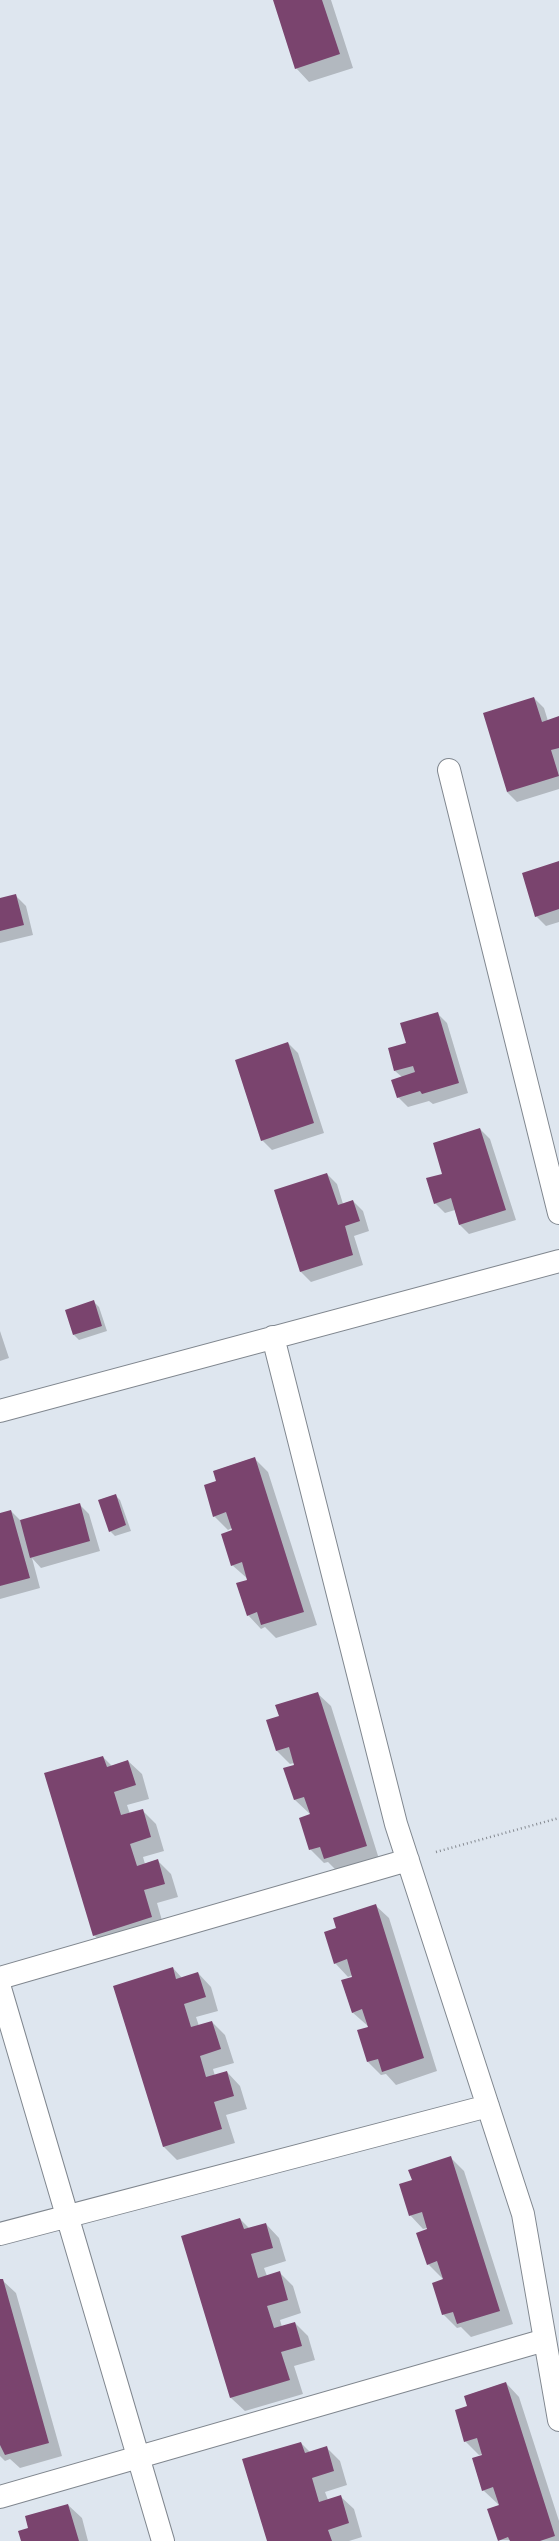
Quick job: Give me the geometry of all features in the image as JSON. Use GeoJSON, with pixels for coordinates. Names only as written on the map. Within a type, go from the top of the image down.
{"type":"FeatureCollection","features":[{"type":"Feature","properties":{"kind":"street"},"geometry":{"type":"LineString","coordinates":[[449,770],[559,1213]]}},
{"type":"Feature","properties":{"kind":"street"},"geometry":{"type":"LineString","coordinates":[[0,1410],[559,1260]]}},
{"type":"Feature","properties":{"kind":"street"},"geometry":{"type":"LineString","coordinates":[[273,1337],[394,1816],[523,2214],[559,2420]]}},
{"type":"Feature","properties":{"kind":"street"},"geometry":{"type":"LineString","coordinates":[[0,1978],[408,1860]]}},
{"type":"Feature","properties":{"kind":"street"},"geometry":{"type":"LineString","coordinates":[[0,1988],[140,2458],[163,2541]]}},
{"type":"Feature","properties":{"kind":"street"},"geometry":{"type":"LineString","coordinates":[[0,2234],[488,2106]]}},
{"type":"Feature","properties":{"kind":"street"},"geometry":{"type":"LineString","coordinates":[[0,2497],[140,2458],[545,2340]]}},
{"type":"Feature","properties":{"kind":"path"},"geometry":{"type":"LineString","coordinates":[[408,1860],[559,1818]]}},
{"type":"Feature","properties":{"kind":"building"},"geometry":{"type":"Polygon","coordinates":[[[273,0],[322,0],[340,54],[295,69],[273,0]]]}},
{"type":"Feature","properties":{"kind":"building"},"geometry":{"type":"Polygon","coordinates":[[[534,697],[542,722],[559,716],[559,748],[551,750],[559,776],[507,792],[483,713],[534,697]]]}},
{"type":"Feature","properties":{"kind":"building"},"geometry":{"type":"Polygon","coordinates":[[[559,861],[559,909],[535,917],[522,873],[559,861]]]}},
{"type":"Feature","properties":{"kind":"building"},"geometry":{"type":"Polygon","coordinates":[[[16,894],[24,925],[0,931],[0,898],[16,894]]]}},
{"type":"Feature","properties":{"kind":"building"},"geometry":{"type":"Polygon","coordinates":[[[438,1012],[459,1083],[422,1094],[420,1091],[397,1098],[391,1080],[415,1072],[413,1066],[394,1071],[388,1048],[406,1043],[400,1023],[438,1012]]]}},
{"type":"Feature","properties":{"kind":"building"},"geometry":{"type":"Polygon","coordinates":[[[288,1042],[314,1123],[261,1141],[235,1060],[288,1042]]]}},
{"type":"Feature","properties":{"kind":"building"},"geometry":{"type":"Polygon","coordinates":[[[480,1128],[506,1210],[459,1225],[451,1198],[434,1204],[426,1178],[442,1174],[433,1143],[480,1128]]]}},
{"type":"Feature","properties":{"kind":"building"},"geometry":{"type":"Polygon","coordinates":[[[327,1173],[338,1205],[353,1200],[360,1221],[345,1226],[353,1255],[300,1272],[274,1190],[327,1173]]]}},
{"type":"Feature","properties":{"kind":"building"},"geometry":{"type":"Polygon","coordinates":[[[94,1300],[102,1326],[73,1335],[65,1310],[94,1300]]]}},
{"type":"Feature","properties":{"kind":"building"},"geometry":{"type":"Polygon","coordinates":[[[255,1457],[304,1612],[261,1625],[257,1612],[247,1616],[236,1583],[247,1580],[242,1562],[231,1566],[221,1534],[232,1530],[226,1512],[213,1517],[204,1485],[216,1481],[213,1471],[255,1457]]]}},
{"type":"Feature","properties":{"kind":"building"},"geometry":{"type":"Polygon","coordinates":[[[116,1494],[126,1525],[109,1532],[98,1500],[116,1494]]]}},
{"type":"Feature","properties":{"kind":"building"},"geometry":{"type":"Polygon","coordinates":[[[80,1503],[90,1541],[30,1558],[20,1520],[80,1503]]]}},
{"type":"Feature","properties":{"kind":"building"},"geometry":{"type":"Polygon","coordinates":[[[11,1510],[30,1578],[0,1586],[0,1513],[11,1510]]]}},
{"type":"Feature","properties":{"kind":"building"},"geometry":{"type":"Polygon","coordinates":[[[318,1692],[367,1846],[324,1859],[320,1847],[309,1850],[299,1818],[310,1814],[304,1797],[294,1800],[283,1768],[294,1765],[289,1747],[276,1751],[266,1720],[279,1716],[275,1705],[318,1692]]]}},
{"type":"Feature","properties":{"kind":"building"},"geometry":{"type":"Polygon","coordinates":[[[103,1756],[107,1767],[128,1760],[136,1785],[114,1792],[121,1815],[143,1809],[151,1837],[130,1844],[137,1866],[158,1859],[165,1884],[144,1890],[152,1917],[93,1936],[44,1773],[103,1756]]]}},
{"type":"Feature","properties":{"kind":"building"},"geometry":{"type":"Polygon","coordinates":[[[376,1904],[424,2058],[382,2072],[378,2059],[367,2062],[357,2030],[368,2027],[362,2009],[352,2013],[341,1980],[352,1977],[347,1959],[334,1964],[324,1932],[336,1928],[333,1918],[376,1904]]]}},
{"type":"Feature","properties":{"kind":"building"},"geometry":{"type":"Polygon","coordinates":[[[173,1967],[176,1979],[198,1972],[206,1997],[184,2004],[191,2027],[212,2021],[221,2049],[200,2056],[206,2077],[227,2071],[234,2096],[214,2102],[222,2129],[163,2147],[113,1986],[173,1967]]]}},
{"type":"Feature","properties":{"kind":"building"},"geometry":{"type":"Polygon","coordinates":[[[451,2156],[500,2311],[457,2324],[453,2312],[442,2315],[432,2283],[443,2279],[437,2261],[427,2265],[416,2233],[427,2229],[422,2212],[409,2216],[399,2184],[412,2180],[408,2170],[451,2156]]]}},
{"type":"Feature","properties":{"kind":"building"},"geometry":{"type":"Polygon","coordinates":[[[240,2218],[244,2229],[266,2223],[273,2248],[251,2254],[258,2278],[280,2271],[288,2300],[267,2306],[274,2328],[295,2322],[302,2346],[281,2352],[290,2380],[230,2398],[181,2236],[240,2218]]]}},
{"type":"Feature","properties":{"kind":"building"},"geometry":{"type":"Polygon","coordinates":[[[0,2279],[3,2279],[49,2443],[5,2455],[0,2445],[0,2279]]]}},
{"type":"Feature","properties":{"kind":"building"},"geometry":{"type":"Polygon","coordinates":[[[506,2382],[555,2536],[540,2541],[510,2541],[508,2537],[498,2541],[487,2509],[499,2505],[493,2487],[482,2491],[472,2458],[482,2455],[477,2438],[464,2442],[455,2410],[467,2406],[464,2396],[506,2382]]]}},
{"type":"Feature","properties":{"kind":"building"},"geometry":{"type":"Polygon","coordinates":[[[301,2442],[305,2453],[327,2446],[334,2471],[312,2478],[319,2502],[341,2495],[349,2523],[328,2530],[332,2541],[267,2541],[242,2459],[301,2442]]]}},
{"type":"Feature","properties":{"kind":"building"},"geometry":{"type":"Polygon","coordinates":[[[68,2504],[79,2541],[21,2541],[18,2531],[28,2528],[25,2516],[68,2504]]]}}]}
